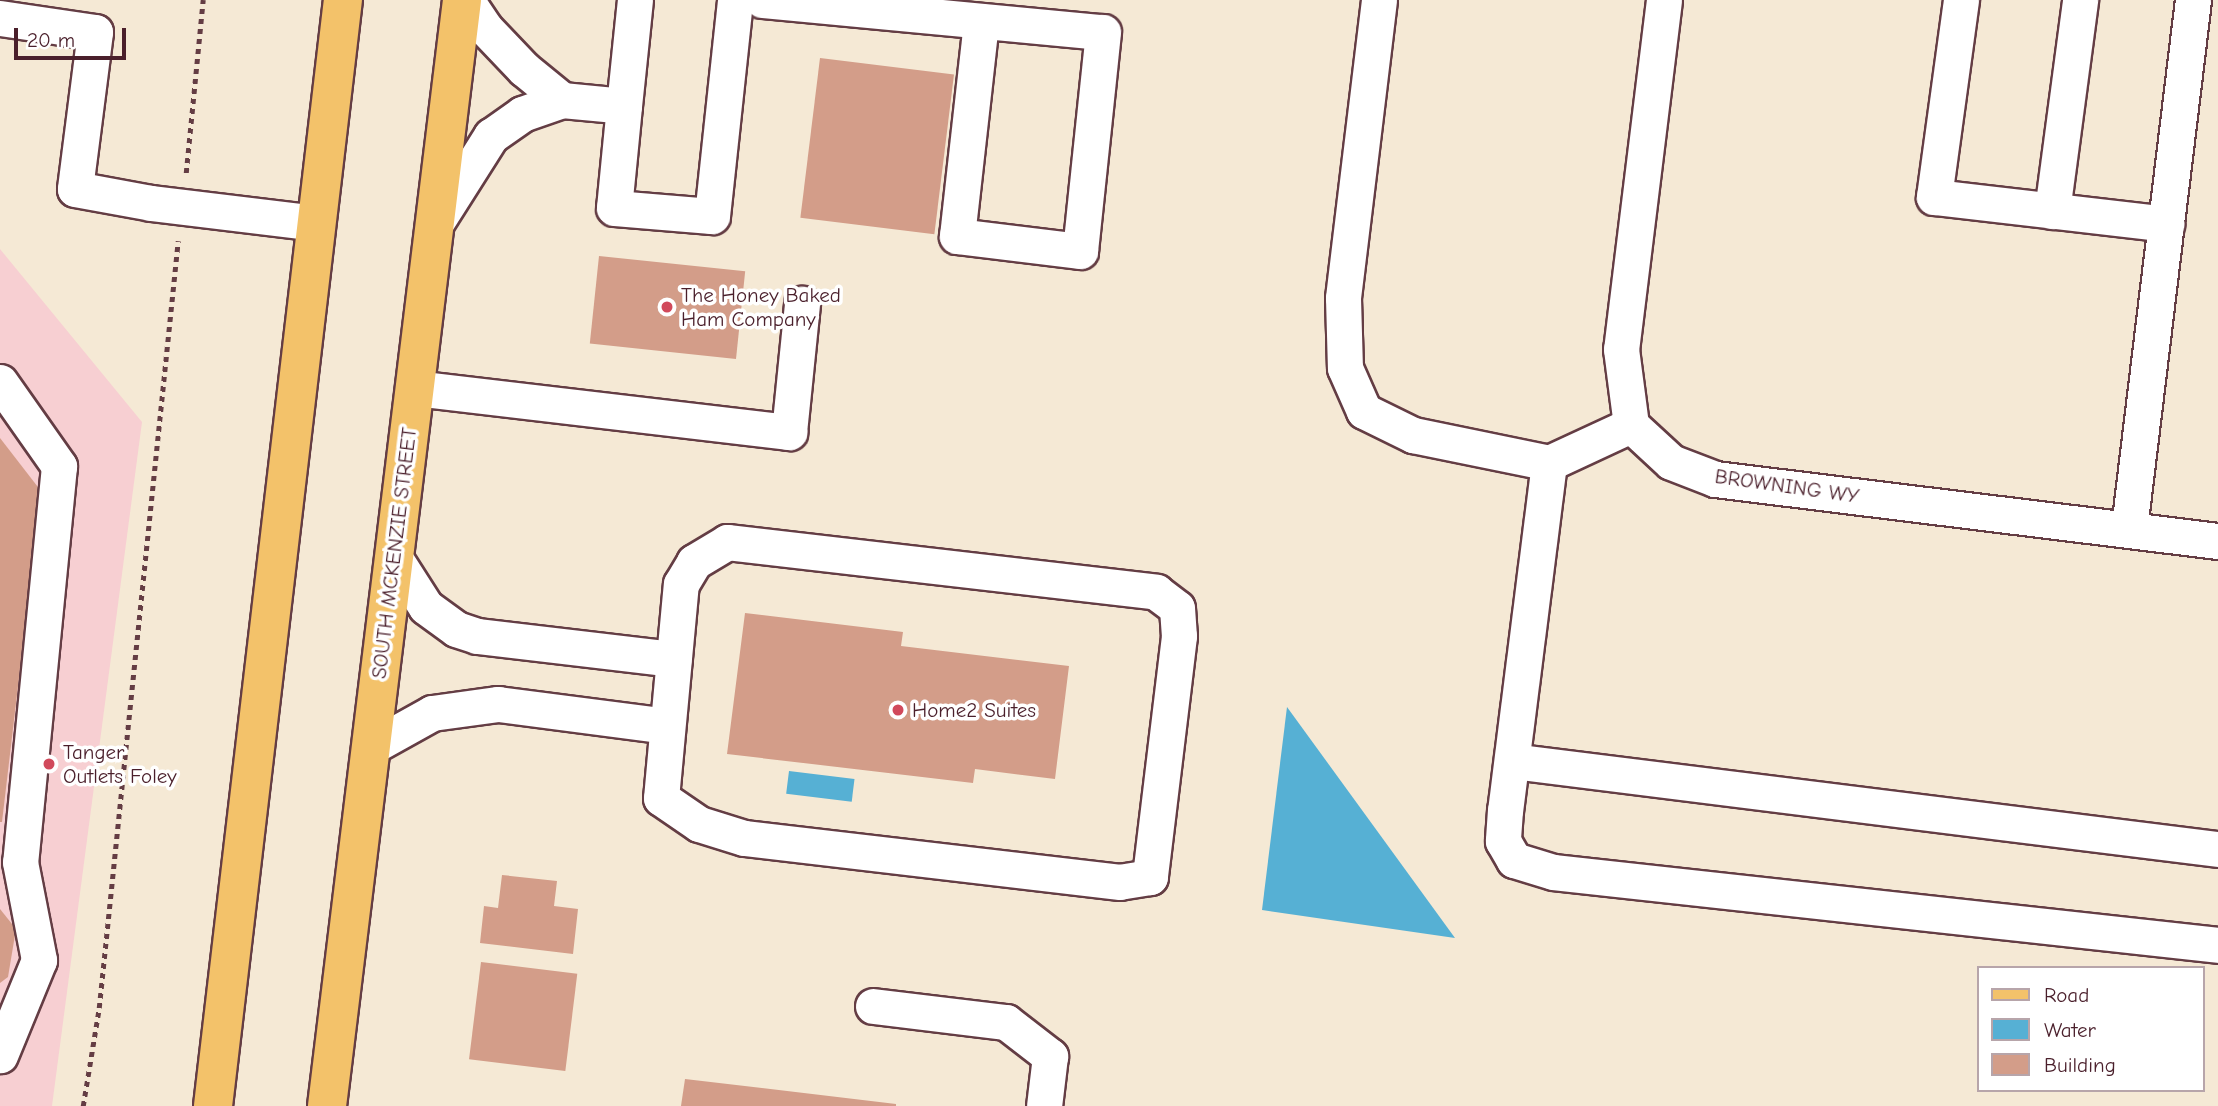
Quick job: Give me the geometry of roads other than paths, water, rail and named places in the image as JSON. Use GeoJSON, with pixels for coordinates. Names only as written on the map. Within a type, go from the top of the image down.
{"type":"FeatureCollection","features":[{"type":"Feature","properties":{"kind":"main road"},"geometry":{"type":"LineString","coordinates":[[213,1106],[343,0]]}},
{"type":"Feature","properties":{"kind":"main road","name":"SOUTH MCKENZIE STREET"},"geometry":{"type":"LineString","coordinates":[[327,1106],[464,0]]}},
{"type":"Feature","properties":{"kind":"street"},"geometry":{"type":"LineString","coordinates":[[464,0],[485,28],[516,61],[562,100]]}},
{"type":"Feature","properties":{"kind":"street"},"geometry":{"type":"LineString","coordinates":[[635,0],[614,208],[712,216],[735,0]]}},
{"type":"Feature","properties":{"kind":"street"},"geometry":{"type":"LineString","coordinates":[[762,0],[1103,32],[1080,251],[957,236],[981,21]]}},
{"type":"Feature","properties":{"kind":"street"},"geometry":{"type":"LineString","coordinates":[[1379,0],[1343,298],[1345,368],[1364,411],[1413,435],[1549,463],[1631,425],[1621,349],[1664,0]]}},
{"type":"Feature","properties":{"kind":"street"},"geometry":{"type":"LineString","coordinates":[[1961,0],[1934,197],[2166,224]]}},
{"type":"Feature","properties":{"kind":"street"},"geometry":{"type":"LineString","coordinates":[[2052,211],[2080,0]]}},
{"type":"Feature","properties":{"kind":"street"},"geometry":{"type":"LineString","coordinates":[[2129,528],[2193,0]]}},
{"type":"Feature","properties":{"kind":"street"},"geometry":{"type":"LineString","coordinates":[[0,18],[95,32],[75,189],[317,223]]}},
{"type":"Feature","properties":{"kind":"street"},"geometry":{"type":"LineString","coordinates":[[434,226],[491,136],[523,114],[562,100],[624,106]]}},
{"type":"Feature","properties":{"kind":"street"},"geometry":{"type":"LineString","coordinates":[[414,388],[789,432],[802,304]]}},
{"type":"Feature","properties":{"kind":"street"},"geometry":{"type":"LineString","coordinates":[[0,382],[59,466],[20,862],[39,960],[0,1055]]}},
{"type":"Feature","properties":{"kind":"street","name":"BROWNING WY"},"geometry":{"type":"LineString","coordinates":[[1631,425],[1671,462],[1715,479],[2218,541]]}},
{"type":"Feature","properties":{"kind":"street"},"geometry":{"type":"LineString","coordinates":[[1549,463],[1503,841],[1514,860],[1553,872],[2218,945]]}},
{"type":"Feature","properties":{"kind":"street"},"geometry":{"type":"LineString","coordinates":[[727,542],[1156,592],[1177,608],[1179,636],[1150,877],[1120,882],[1066,876],[744,838],[699,824],[661,798],[667,726],[681,584],[694,562],[727,542]]}},
{"type":"Feature","properties":{"kind":"street"},"geometry":{"type":"LineString","coordinates":[[394,556],[426,607],[456,629],[477,636],[674,659]]}},
{"type":"Feature","properties":{"kind":"street"},"geometry":{"type":"LineString","coordinates":[[371,747],[432,713],[498,704],[667,726]]}},
{"type":"Feature","properties":{"kind":"street"},"geometry":{"type":"LineString","coordinates":[[1512,761],[2218,849]]}},
{"type":"Feature","properties":{"kind":"street"},"geometry":{"type":"LineString","coordinates":[[873,1006],[1006,1022],[1050,1056],[1044,1106]]}},
{"type":"Feature","properties":{"kind":"water"},"geometry":{"type":"Polygon","coordinates":[[[1287,707],[1455,938],[1262,910],[1287,707]]]}},
{"type":"Feature","properties":{"kind":"water"},"geometry":{"type":"Polygon","coordinates":[[[789,771],[855,779],[852,802],[786,794],[789,771]]]}},
{"type":"Feature","properties":{"kind":"place","name":"The Honey Baked Ham Company"},"geometry":{"type":"Point","coordinates":[667,307]}},
{"type":"Feature","properties":{"kind":"place","name":"Home2 Suites"},"geometry":{"type":"Point","coordinates":[898,710]}},
{"type":"Feature","properties":{"kind":"place","name":"Tanger Outlets Foley"},"geometry":{"type":"Point","coordinates":[49,764]}}]}
